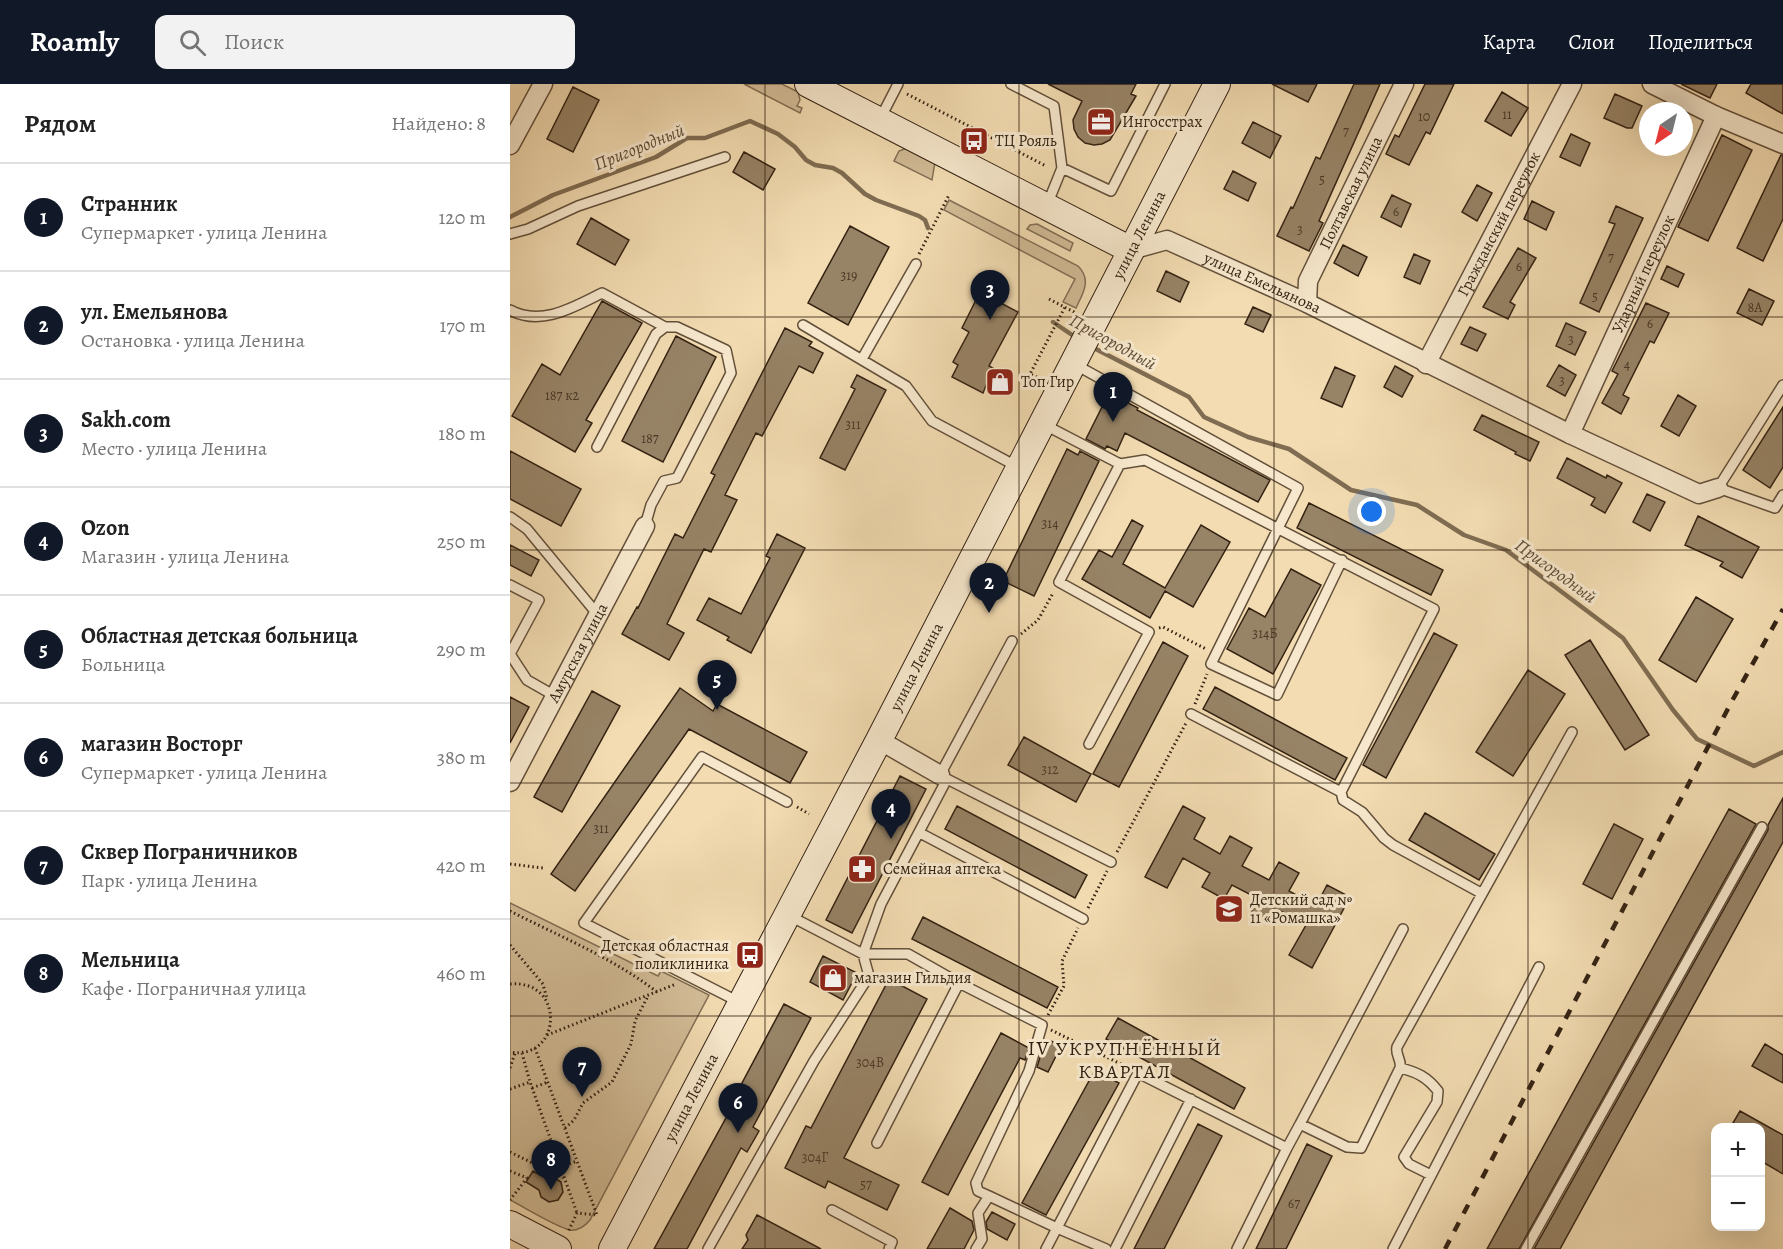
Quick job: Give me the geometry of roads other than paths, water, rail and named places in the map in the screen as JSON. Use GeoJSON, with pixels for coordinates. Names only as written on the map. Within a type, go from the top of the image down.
{"type":"FeatureCollection","features":[{"type":"Feature","properties":{"kind":"main road"},"geometry":{"type":"LineString","coordinates":[[808,84],[1131,250]]}},
{"type":"Feature","properties":{"kind":"main road","name":"улица Ленина"},"geometry":{"type":"LineString","coordinates":[[612,1249],[1043,424],[1076,359],[1085,322],[1131,250],[1217,84]]}},
{"type":"Feature","properties":{"kind":"main road"},"geometry":{"type":"LineString","coordinates":[[510,1224],[563,1240]]}},
{"type":"Feature","properties":{"kind":"street"},"geometry":{"type":"LineString","coordinates":[[510,145],[543,84]]}},
{"type":"Feature","properties":{"kind":"street","name":"Полтавская улица"},"geometry":{"type":"LineString","coordinates":[[1307,303],[1308,281],[1404,84]]}},
{"type":"Feature","properties":{"kind":"street","name":"Гражданский переулок"},"geometry":{"type":"LineString","coordinates":[[1426,364],[1572,84]]}},
{"type":"Feature","properties":{"kind":"street"},"geometry":{"type":"LineString","coordinates":[[1652,84],[1716,116],[1783,144]]}},
{"type":"Feature","properties":{"kind":"street","name":"Ударный переулок"},"geometry":{"type":"LineString","coordinates":[[1570,434],[1716,116]]}},
{"type":"Feature","properties":{"kind":"street","name":"улица Емельянова"},"geometry":{"type":"LineString","coordinates":[[1131,250],[1167,240],[1307,303],[1426,364],[1699,494],[1718,488]]}},
{"type":"Feature","properties":{"kind":"street","name":"Амурская улица"},"geometry":{"type":"LineString","coordinates":[[510,782],[645,526]]}},
{"type":"Feature","properties":{"kind":"street"},"geometry":{"type":"LineString","coordinates":[[879,740],[944,777]]}},
{"type":"Feature","properties":{"kind":"lane"},"geometry":{"type":"LineString","coordinates":[[1011,84],[1054,106],[1062,168],[1046,207]]}},
{"type":"Feature","properties":{"kind":"lane"},"geometry":{"type":"LineString","coordinates":[[1062,168],[1112,191],[1165,84]]}},
{"type":"Feature","properties":{"kind":"lane"},"geometry":{"type":"LineString","coordinates":[[880,121],[897,86]]}},
{"type":"Feature","properties":{"kind":"lane"},"geometry":{"type":"LineString","coordinates":[[510,234],[528,230],[578,206],[725,157]]}},
{"type":"Feature","properties":{"kind":"lane"},"geometry":{"type":"LineString","coordinates":[[862,359],[916,264]]}},
{"type":"Feature","properties":{"kind":"lane"},"geometry":{"type":"LineString","coordinates":[[510,310],[519,315],[545,317],[567,310],[602,293],[665,327],[677,327],[726,350],[731,373],[677,478],[664,481],[651,505],[645,526]]}},
{"type":"Feature","properties":{"kind":"lane"},"geometry":{"type":"LineString","coordinates":[[803,325],[906,386],[932,421],[1020,468]]}},
{"type":"Feature","properties":{"kind":"lane"},"geometry":{"type":"LineString","coordinates":[[597,447],[656,334],[665,327]]}},
{"type":"Feature","properties":{"kind":"lane"},"geometry":{"type":"LineString","coordinates":[[1076,359],[1298,488],[1211,664],[1277,695],[1342,560]]}},
{"type":"Feature","properties":{"kind":"lane"},"geometry":{"type":"LineString","coordinates":[[1783,385],[1718,488],[1775,508],[1783,495]]}},
{"type":"Feature","properties":{"kind":"lane"},"geometry":{"type":"LineString","coordinates":[[1043,424],[1120,464],[1145,460],[1434,609],[1341,792],[1343,800],[1362,812],[1393,845],[1481,893]]}},
{"type":"Feature","properties":{"kind":"lane"},"geometry":{"type":"LineString","coordinates":[[1089,744],[1149,632],[1059,582],[1120,464]]}},
{"type":"Feature","properties":{"kind":"lane"},"geometry":{"type":"LineString","coordinates":[[510,517],[527,529],[598,615]]}},
{"type":"Feature","properties":{"kind":"lane"},"geometry":{"type":"LineString","coordinates":[[510,585],[538,600],[510,654],[527,680],[555,696]]}},
{"type":"Feature","properties":{"kind":"lane"},"geometry":{"type":"LineString","coordinates":[[708,1249],[814,1061],[869,976],[862,954],[881,904],[920,832],[944,777],[1012,641]]}},
{"type":"Feature","properties":{"kind":"lane"},"geometry":{"type":"LineString","coordinates":[[1191,714],[1341,792]]}},
{"type":"Feature","properties":{"kind":"lane"},"geometry":{"type":"LineString","coordinates":[[1300,1124],[1347,1147],[1360,1148],[1400,1068],[1399,1057],[1396,1055],[1397,1047],[1572,732]]}},
{"type":"Feature","properties":{"kind":"lane"},"geometry":{"type":"LineString","coordinates":[[741,1003],[584,923],[702,757],[788,802]]}},
{"type":"Feature","properties":{"kind":"lane"},"geometry":{"type":"LineString","coordinates":[[944,777],[1111,862]]}},
{"type":"Feature","properties":{"kind":"lane"},"geometry":{"type":"LineString","coordinates":[[1526,1249],[1762,827]]}},
{"type":"Feature","properties":{"kind":"lane"},"geometry":{"type":"LineString","coordinates":[[920,832],[1083,919]]}},
{"type":"Feature","properties":{"kind":"lane"},"geometry":{"type":"LineString","coordinates":[[787,915],[862,954],[908,954],[1042,1025],[1029,1071],[976,1182],[978,1191],[1106,1249]]}},
{"type":"Feature","properties":{"kind":"lane"},"geometry":{"type":"LineString","coordinates":[[1236,1249],[1403,929]]}},
{"type":"Feature","properties":{"kind":"lane"},"geometry":{"type":"LineString","coordinates":[[1393,1249],[1539,966]]}},
{"type":"Feature","properties":{"kind":"lane"},"geometry":{"type":"LineString","coordinates":[[878,1143],[959,983]]}},
{"type":"Feature","properties":{"kind":"lane"},"geometry":{"type":"LineString","coordinates":[[1400,1068],[1419,1073],[1438,1091],[1437,1102],[1404,1157],[1409,1164],[1431,1175]]}},
{"type":"Feature","properties":{"kind":"lane"},"geometry":{"type":"LineString","coordinates":[[1046,1249],[1138,1072],[1287,1148]]}},
{"type":"Feature","properties":{"kind":"lane"},"geometry":{"type":"LineString","coordinates":[[1115,1249],[1191,1099]]}},
{"type":"Feature","properties":{"kind":"lane"},"geometry":{"type":"LineString","coordinates":[[976,1249],[982,1239],[978,1213],[989,1196]]}},
{"type":"Feature","properties":{"kind":"lane"},"geometry":{"type":"LineString","coordinates":[[832,1210],[892,1242],[889,1249]]}},
{"type":"Feature","properties":{"kind":"waterway","name":"Пригородный"},"geometry":{"type":"LineString","coordinates":[[510,217],[553,195],[656,157],[687,138],[705,138],[750,121],[778,134],[795,147],[806,160],[842,173],[865,194],[919,216],[925,220],[928,228]]}},
{"type":"Feature","properties":{"kind":"waterway","name":"Пригородный"},"geometry":{"type":"LineString","coordinates":[[1053,322],[1078,339]]}},
{"type":"Feature","properties":{"kind":"waterway","name":"Пригородный"},"geometry":{"type":"LineString","coordinates":[[1090,346],[1189,397],[1204,417],[1248,437],[1289,449],[1351,490],[1417,505],[1464,535],[1506,550],[1623,638],[1673,710],[1697,739],[1754,766],[1783,752]]}},
{"type":"Feature","properties":{"kind":"railway"},"geometry":{"type":"LineString","coordinates":[[1445,1249],[1732,701],[1783,609]]}},
{"type":"Feature","properties":{"kind":"place","name":"Ингосстрах"},"geometry":{"type":"Point","coordinates":[1101,122]}},
{"type":"Feature","properties":{"kind":"place","name":"ТЦ Рояль"},"geometry":{"type":"Point","coordinates":[974,141]}},
{"type":"Feature","properties":{"kind":"place","name":"Sakh.com"},"geometry":{"type":"Point","coordinates":[990,320]}},
{"type":"Feature","properties":{"kind":"place","name":"Топ Гир"},"geometry":{"type":"Point","coordinates":[1000,382]}},
{"type":"Feature","properties":{"kind":"place","name":"Странник"},"geometry":{"type":"Point","coordinates":[1113,422]}},
{"type":"Feature","properties":{"kind":"place","name":"ул. Емельянова"},"geometry":{"type":"Point","coordinates":[989,613]}},
{"type":"Feature","properties":{"kind":"place","name":"Областная детская больница"},"geometry":{"type":"Point","coordinates":[717,710]}},
{"type":"Feature","properties":{"kind":"place","name":"Ozon"},"geometry":{"type":"Point","coordinates":[891,839]}},
{"type":"Feature","properties":{"kind":"place","name":"Семейная аптека"},"geometry":{"type":"Point","coordinates":[862,869]}},
{"type":"Feature","properties":{"kind":"place","name":"Детский сад № 11 «Ромашка»"},"geometry":{"type":"Point","coordinates":[1229,909]}},
{"type":"Feature","properties":{"kind":"place","name":"Детская областная поликлиника"},"geometry":{"type":"Point","coordinates":[750,955]}},
{"type":"Feature","properties":{"kind":"place","name":"магазин Гильдия"},"geometry":{"type":"Point","coordinates":[833,978]}},
{"type":"Feature","properties":{"kind":"place","name":"Сквер Пограничников"},"geometry":{"type":"Point","coordinates":[582,1097]}},
{"type":"Feature","properties":{"kind":"place","name":"магазин Восторг"},"geometry":{"type":"Point","coordinates":[738,1133]}},
{"type":"Feature","properties":{"kind":"place","name":"Мельница"},"geometry":{"type":"Point","coordinates":[551,1190]}},
{"type":"Feature","properties":{"kind":"district","name":"IV УКРУПНЁННЫЙ КВАРТАЛ"},"geometry":{"type":"Point","coordinates":[1125,1060]}}]}
